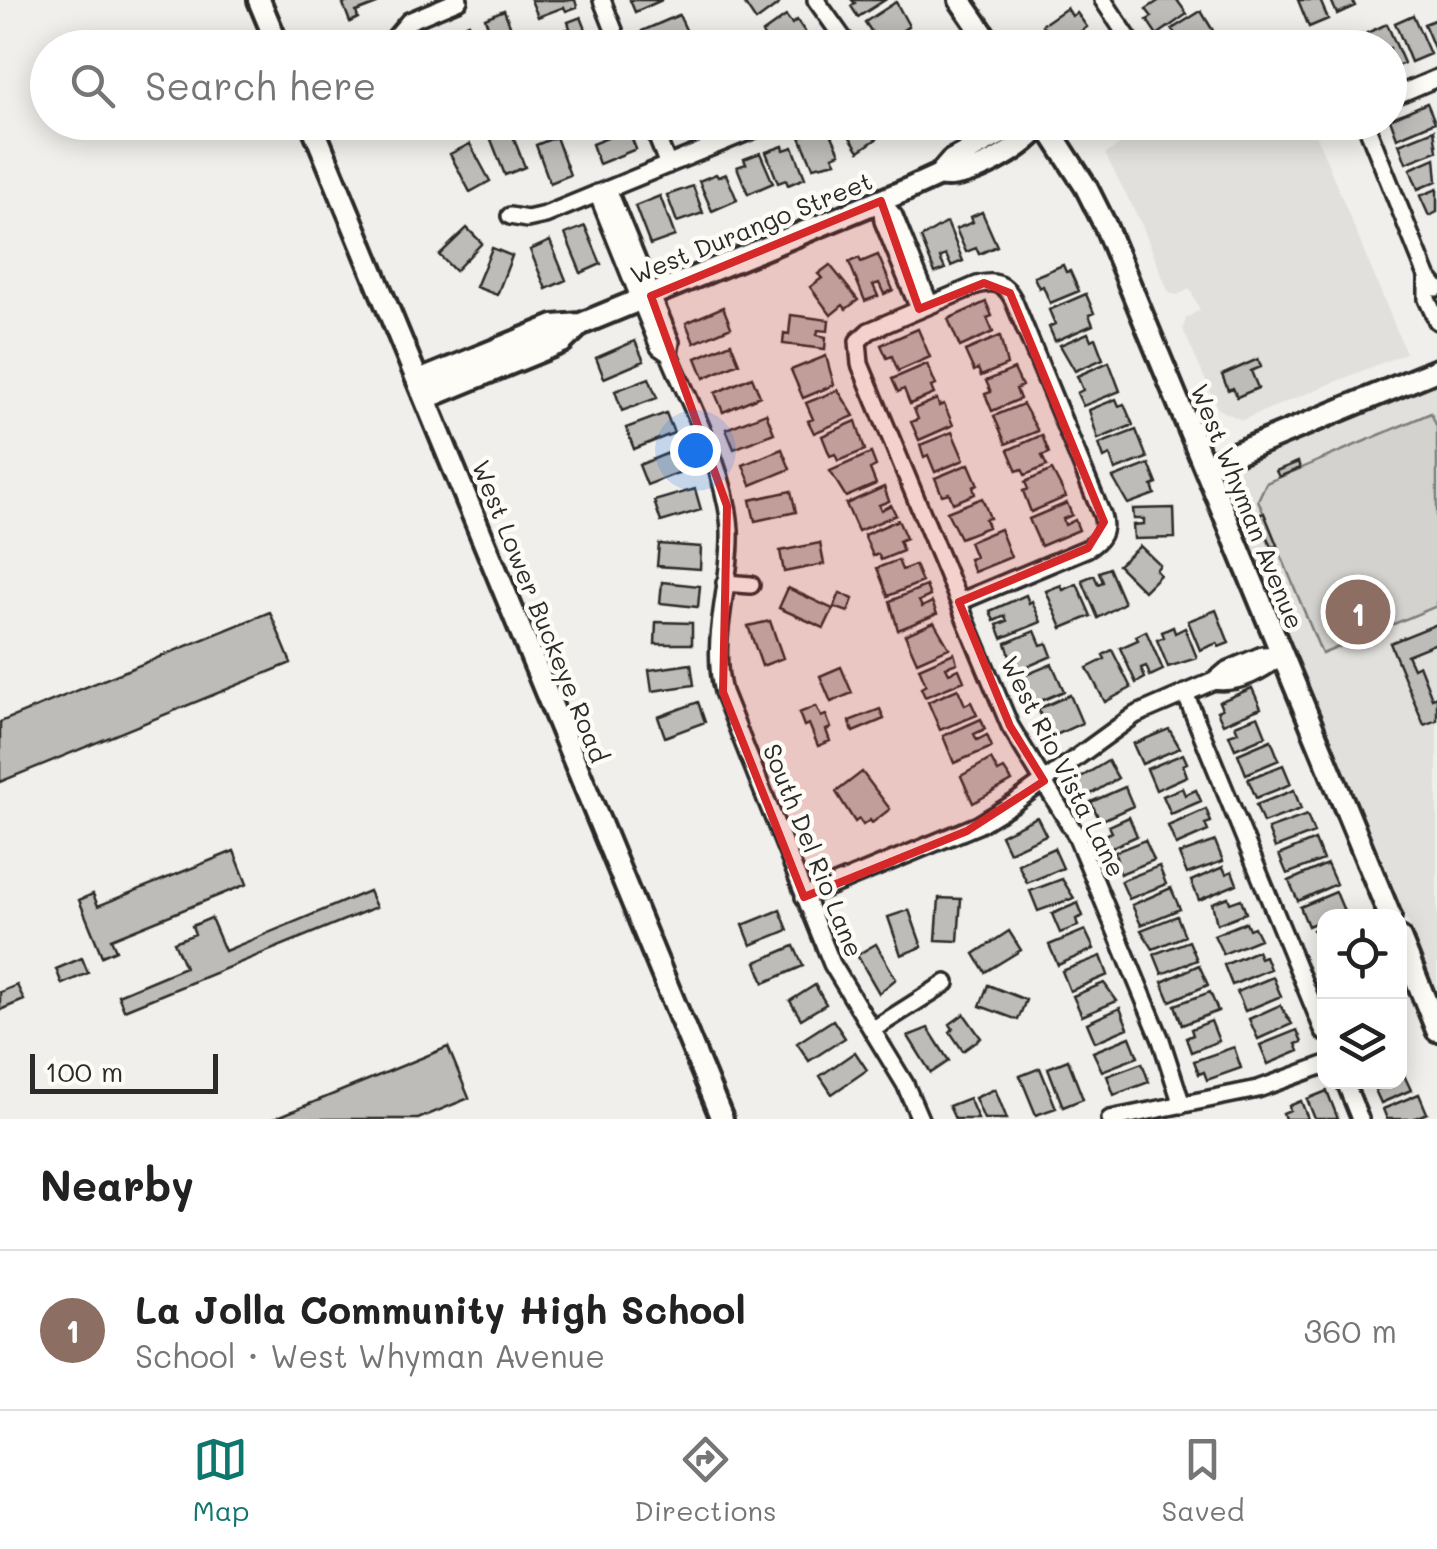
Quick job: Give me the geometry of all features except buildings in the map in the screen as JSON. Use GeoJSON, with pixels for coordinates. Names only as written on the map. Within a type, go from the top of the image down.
{"type":"FeatureCollection","features":[{"type":"Feature","properties":{"kind":"street"},"geometry":{"type":"LineString","coordinates":[[259,0],[272,30]]}},
{"type":"Feature","properties":{"kind":"street"},"geometry":{"type":"LineString","coordinates":[[401,30],[409,21],[459,0]]}},
{"type":"Feature","properties":{"kind":"street"},"geometry":{"type":"LineString","coordinates":[[602,0],[614,30]]}},
{"type":"Feature","properties":{"kind":"street"},"geometry":{"type":"LineString","coordinates":[[816,0],[837,30]]}},
{"type":"Feature","properties":{"kind":"street"},"geometry":{"type":"LineString","coordinates":[[960,0],[981,30]]}},
{"type":"Feature","properties":{"kind":"street"},"geometry":{"type":"LineString","coordinates":[[1103,0],[1123,30]]}},
{"type":"Feature","properties":{"kind":"street"},"geometry":{"type":"LineString","coordinates":[[1407,91],[1437,78]]}},
{"type":"Feature","properties":{"kind":"street","name":"West Lower Buckeye Road"},"geometry":{"type":"LineString","coordinates":[[319,140],[722,1119]]}},
{"type":"Feature","properties":{"kind":"street"},"geometry":{"type":"LineString","coordinates":[[658,140],[668,165]]}},
{"type":"Feature","properties":{"kind":"street"},"geometry":{"type":"LineString","coordinates":[[510,216],[536,218],[728,140]]}},
{"type":"Feature","properties":{"kind":"street","name":"West Durango Street"},"geometry":{"type":"LineString","coordinates":[[423,389],[554,326],[580,324],[881,201],[940,175],[952,160],[989,140]]}},
{"type":"Feature","properties":{"kind":"street","name":"West Durango Street"},"geometry":{"type":"LineString","coordinates":[[940,175],[956,178],[1027,140]]}},
{"type":"Feature","properties":{"kind":"street","name":"West Whyman Avenue"},"geometry":{"type":"LineString","coordinates":[[1054,140],[1100,213],[1387,909]]}},
{"type":"Feature","properties":{"kind":"street"},"geometry":{"type":"LineString","coordinates":[[1373,140],[1432,282],[1427,299],[1437,321]]}},
{"type":"Feature","properties":{"kind":"street","name":"South Del Rio Lane"},"geometry":{"type":"LineString","coordinates":[[603,191],[645,298],[671,342],[669,354],[724,494],[730,540],[718,654],[720,680],[832,964],[905,1084],[920,1119]]}},
{"type":"Feature","properties":{"kind":"street"},"geometry":{"type":"LineString","coordinates":[[881,201],[883,221],[924,307],[978,285],[998,283],[1013,299],[1104,522],[1102,536],[1088,548],[959,602]]}},
{"type":"Feature","properties":{"kind":"street","name":"West Rio Vista Lane"},"geometry":{"type":"LineString","coordinates":[[924,307],[868,330],[858,340],[860,364],[1005,716],[1070,823],[1089,865],[1168,1056],[1182,1104]]}},
{"type":"Feature","properties":{"kind":"street"},"geometry":{"type":"LineString","coordinates":[[1204,466],[1437,370]]}},
{"type":"Feature","properties":{"kind":"street"},"geometry":{"type":"LineString","coordinates":[[725,583],[751,585]]}},
{"type":"Feature","properties":{"kind":"street"},"geometry":{"type":"LineString","coordinates":[[804,897],[967,830],[1002,812],[1124,722],[1214,682],[1227,670],[1262,656],[1282,654]]}},
{"type":"Feature","properties":{"kind":"street"},"geometry":{"type":"LineString","coordinates":[[1184,694],[1317,1015]]}},
{"type":"Feature","properties":{"kind":"street"},"geometry":{"type":"LineString","coordinates":[[1407,955],[1437,1030]]}},
{"type":"Feature","properties":{"kind":"street"},"geometry":{"type":"LineString","coordinates":[[872,1030],[946,982]]}},
{"type":"Feature","properties":{"kind":"street"},"geometry":{"type":"LineString","coordinates":[[1110,1119],[1258,1089],[1317,1067]]}},
{"type":"Feature","properties":{"kind":"street"},"geometry":{"type":"LineString","coordinates":[[1348,1089],[1360,1119]]}},
{"type":"Feature","properties":{"kind":"highlighted area"},"geometry":{"type":"Polygon","coordinates":[[[881,201],[919,309],[984,283],[1010,293],[1104,522],[1088,548],[959,602],[1010,726],[1044,781],[967,831],[804,897],[723,692],[727,506],[651,296],[881,201]]]}},
{"type":"Feature","properties":{"kind":"shaded area"},"geometry":{"type":"Polygon","coordinates":[[[1128,140],[1318,140],[1406,353],[1242,420],[1218,409],[1183,329],[1186,318],[1200,310],[1190,289],[1177,295],[1169,293],[1141,223],[1105,154],[1128,140]]]}},
{"type":"Feature","properties":{"kind":"shaded area"},"geometry":{"type":"Polygon","coordinates":[[[1437,385],[1437,993],[1407,920],[1407,909],[1402,909],[1229,489],[1234,470],[1437,385]]]}},
{"type":"Feature","properties":{"kind":"shaded area"},"geometry":{"type":"Polygon","coordinates":[[[1431,413],[1437,427],[1437,606],[1322,654],[1258,500],[1266,483],[1431,413]]]}},
{"type":"Feature","properties":{"kind":"place","name":"La Jolla Community High School"},"geometry":{"type":"Point","coordinates":[1358,612]}}]}
